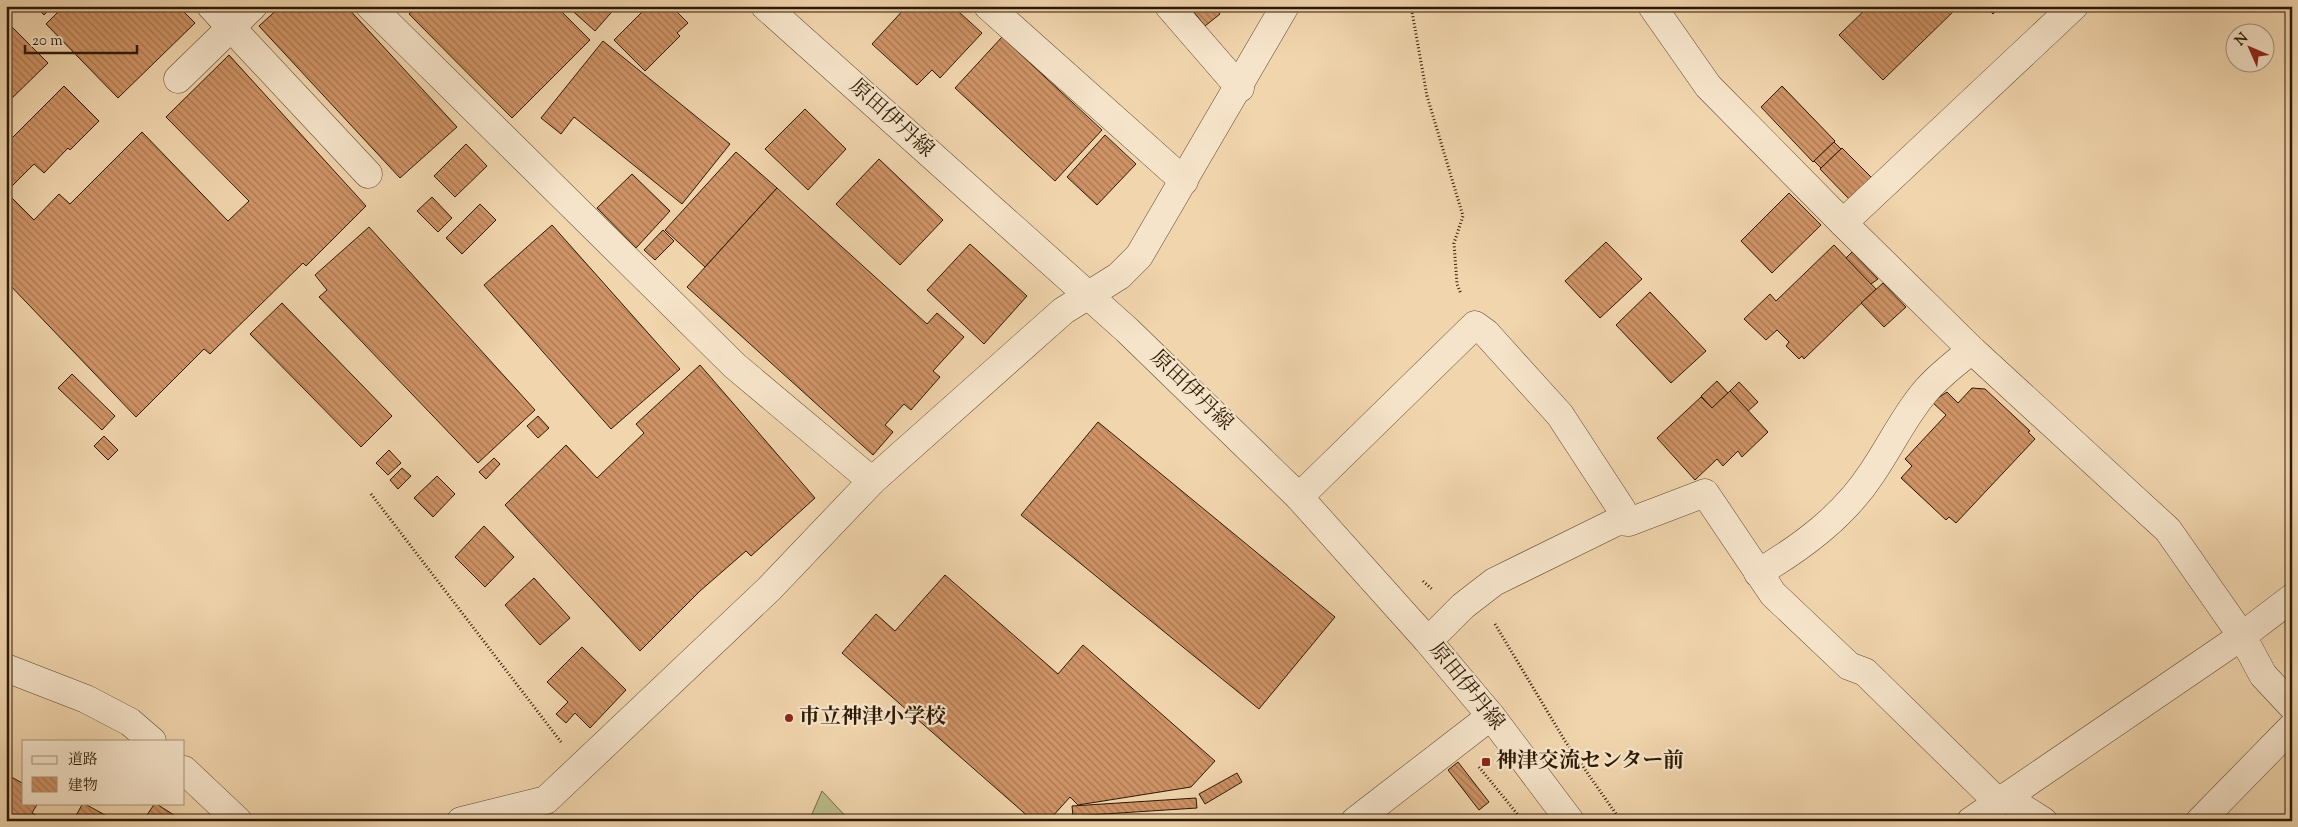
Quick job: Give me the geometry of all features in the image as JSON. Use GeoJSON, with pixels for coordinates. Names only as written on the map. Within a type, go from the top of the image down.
{"type":"FeatureCollection","features":[{"type":"Feature","properties":{"kind":"street"},"geometry":{"type":"LineString","coordinates":[[211,6],[368,174]]}},
{"type":"Feature","properties":{"kind":"street"},"geometry":{"type":"LineString","coordinates":[[178,79],[253,6]]}},
{"type":"Feature","properties":{"kind":"street"},"geometry":{"type":"LineString","coordinates":[[370,6],[735,366],[872,481]]}},
{"type":"Feature","properties":{"kind":"street","name":"原田伊丹線"},"geometry":{"type":"LineString","coordinates":[[764,6],[1088,296],[1211,410],[1299,497],[1428,640],[1491,716],[1570,821]]}},
{"type":"Feature","properties":{"kind":"street"},"geometry":{"type":"LineString","coordinates":[[988,6],[1184,181]]}},
{"type":"Feature","properties":{"kind":"street"},"geometry":{"type":"LineString","coordinates":[[1168,6],[1240,88]]}},
{"type":"Feature","properties":{"kind":"street"},"geometry":{"type":"LineString","coordinates":[[461,821],[546,800],[769,589],[872,481],[1063,312],[1119,276],[1139,256],[1240,88],[1286,6]]}},
{"type":"Feature","properties":{"kind":"street"},"geometry":{"type":"LineString","coordinates":[[1652,6],[1708,86],[1972,350],[2168,530],[2242,636],[2263,674],[2292,706]]}},
{"type":"Feature","properties":{"kind":"street"},"geometry":{"type":"LineString","coordinates":[[1843,223],[2074,6]]}},
{"type":"Feature","properties":{"kind":"street"},"geometry":{"type":"LineString","coordinates":[[1299,497],[1474,324],[1486,333],[1560,416],[1622,510],[1618,521]]}},
{"type":"Feature","properties":{"kind":"street"},"geometry":{"type":"LineString","coordinates":[[1758,572],[1786,557],[1832,520],[1872,474],[1924,393],[1942,374],[1972,350]]}},
{"type":"Feature","properties":{"kind":"street"},"geometry":{"type":"LineString","coordinates":[[1428,640],[1463,606],[1494,582],[1618,521],[1629,522],[1705,493],[1773,594],[1812,632],[1849,666],[1865,672],[2001,799],[2043,821]]}},
{"type":"Feature","properties":{"kind":"street"},"geometry":{"type":"LineString","coordinates":[[1971,821],[2242,636],[2292,598]]}},
{"type":"Feature","properties":{"kind":"street"},"geometry":{"type":"LineString","coordinates":[[6,668],[86,699],[130,722],[151,740]]}},
{"type":"Feature","properties":{"kind":"street"},"geometry":{"type":"LineString","coordinates":[[1355,821],[1491,716]]}},
{"type":"Feature","properties":{"kind":"street"},"geometry":{"type":"LineString","coordinates":[[2200,821],[2292,727]]}},
{"type":"Feature","properties":{"kind":"street"},"geometry":{"type":"LineString","coordinates":[[185,771],[238,821]]}},
{"type":"Feature","properties":{"kind":"path"},"geometry":{"type":"LineString","coordinates":[[1411,6],[1427,96],[1463,216],[1454,242],[1457,284],[1474,324]]}},
{"type":"Feature","properties":{"kind":"path"},"geometry":{"type":"LineString","coordinates":[[371,494],[581,768]]}},
{"type":"Feature","properties":{"kind":"path"},"geometry":{"type":"LineString","coordinates":[[1475,762],[1523,821]]}},
{"type":"Feature","properties":{"kind":"green space"},"geometry":{"type":"Polygon","coordinates":[[[822,791],[850,821],[809,821],[822,791]]]}},
{"type":"Feature","properties":{"kind":"building"},"geometry":{"type":"Polygon","coordinates":[[[35,6],[53,6],[44,15],[35,6]]]}},
{"type":"Feature","properties":{"kind":"building"},"geometry":{"type":"Polygon","coordinates":[[[64,6],[178,6],[195,23],[118,98],[46,24],[64,6]]]}},
{"type":"Feature","properties":{"kind":"building"},"geometry":{"type":"Polygon","coordinates":[[[281,6],[346,6],[457,127],[400,178],[259,26],[281,6]]]}},
{"type":"Feature","properties":{"kind":"building"},"geometry":{"type":"Polygon","coordinates":[[[417,6],[556,6],[590,40],[512,118],[409,14],[417,6]]]}},
{"type":"Feature","properties":{"kind":"building"},"geometry":{"type":"Polygon","coordinates":[[[567,6],[617,6],[595,31],[567,6]]]}},
{"type":"Feature","properties":{"kind":"building"},"geometry":{"type":"Polygon","coordinates":[[[648,6],[671,6],[688,23],[677,33],[680,36],[645,71],[614,40],[648,6]]]}},
{"type":"Feature","properties":{"kind":"building"},"geometry":{"type":"Polygon","coordinates":[[[907,6],[964,6],[959,12],[982,33],[940,78],[932,70],[917,85],[872,44],[907,6]]]}},
{"type":"Feature","properties":{"kind":"building"},"geometry":{"type":"Polygon","coordinates":[[[1189,6],[1214,6],[1220,14],[1205,26],[1189,6]]]}},
{"type":"Feature","properties":{"kind":"building"},"geometry":{"type":"Polygon","coordinates":[[[1869,6],[1958,7],[1883,80],[1839,35],[1869,6]]]}},
{"type":"Feature","properties":{"kind":"building"},"geometry":{"type":"Polygon","coordinates":[[[1985,6],[2001,6],[1993,14],[1985,6]]]}},
{"type":"Feature","properties":{"kind":"building"},"geometry":{"type":"Polygon","coordinates":[[[6,21],[48,63],[6,104],[6,21]]]}},
{"type":"Feature","properties":{"kind":"building"},"geometry":{"type":"Polygon","coordinates":[[[1002,37],[1102,130],[1055,181],[955,88],[1002,37]]]}},
{"type":"Feature","properties":{"kind":"building"},"geometry":{"type":"Polygon","coordinates":[[[603,41],[730,144],[682,204],[574,117],[561,134],[541,118],[603,41]]]}},
{"type":"Feature","properties":{"kind":"building"},"geometry":{"type":"Polygon","coordinates":[[[229,55],[366,206],[306,266],[303,263],[210,354],[204,349],[136,417],[6,281],[6,192],[34,220],[59,194],[70,204],[142,132],[228,221],[249,201],[166,117],[229,55]]]}},
{"type":"Feature","properties":{"kind":"building"},"geometry":{"type":"Polygon","coordinates":[[[64,86],[99,121],[70,150],[68,148],[44,173],[34,164],[6,192],[6,140],[9,137],[11,139],[64,86]]]}},
{"type":"Feature","properties":{"kind":"building"},"geometry":{"type":"Polygon","coordinates":[[[1782,86],[1835,141],[1813,162],[1761,107],[1782,86]]]}},
{"type":"Feature","properties":{"kind":"building"},"geometry":{"type":"Polygon","coordinates":[[[805,109],[846,149],[808,190],[765,149],[805,109]]]}},
{"type":"Feature","properties":{"kind":"building"},"geometry":{"type":"Polygon","coordinates":[[[1105,135],[1136,164],[1097,205],[1067,177],[1105,135]]]}},
{"type":"Feature","properties":{"kind":"building"},"geometry":{"type":"Polygon","coordinates":[[[1834,142],[1841,149],[1821,168],[1814,161],[1834,142]]]}},
{"type":"Feature","properties":{"kind":"building"},"geometry":{"type":"Polygon","coordinates":[[[466,144],[487,166],[455,197],[434,176],[466,144]]]}},
{"type":"Feature","properties":{"kind":"building"},"geometry":{"type":"Polygon","coordinates":[[[1842,148],[1873,179],[1851,201],[1820,169],[1842,148]]]}},
{"type":"Feature","properties":{"kind":"building"},"geometry":{"type":"Polygon","coordinates":[[[736,152],[777,188],[705,267],[665,230],[736,152]]]}},
{"type":"Feature","properties":{"kind":"building"},"geometry":{"type":"Polygon","coordinates":[[[879,159],[943,220],[900,265],[836,204],[879,159]]]}},
{"type":"Feature","properties":{"kind":"building"},"geometry":{"type":"Polygon","coordinates":[[[632,174],[670,211],[636,248],[597,208],[632,174]]]}},
{"type":"Feature","properties":{"kind":"building"},"geometry":{"type":"Polygon","coordinates":[[[777,188],[927,324],[937,313],[964,337],[933,371],[940,377],[911,410],[904,404],[885,425],[893,432],[873,455],[687,287],[777,188]]]}},
{"type":"Feature","properties":{"kind":"building"},"geometry":{"type":"Polygon","coordinates":[[[1789,193],[1821,225],[1772,273],[1741,241],[1789,193]]]}},
{"type":"Feature","properties":{"kind":"building"},"geometry":{"type":"Polygon","coordinates":[[[432,197],[452,218],[438,232],[417,211],[432,197]]]}},
{"type":"Feature","properties":{"kind":"building"},"geometry":{"type":"Polygon","coordinates":[[[480,204],[496,220],[462,254],[446,238],[480,204]]]}},
{"type":"Feature","properties":{"kind":"building"},"geometry":{"type":"Polygon","coordinates":[[[552,225],[680,369],[611,429],[484,285],[552,225]]]}},
{"type":"Feature","properties":{"kind":"building"},"geometry":{"type":"Polygon","coordinates":[[[369,227],[535,410],[478,463],[319,297],[327,290],[315,275],[369,227]]]}},
{"type":"Feature","properties":{"kind":"building"},"geometry":{"type":"Polygon","coordinates":[[[663,230],[674,241],[655,260],[644,250],[663,230]]]}},
{"type":"Feature","properties":{"kind":"building"},"geometry":{"type":"Polygon","coordinates":[[[1606,242],[1642,279],[1600,318],[1565,281],[1606,242]]]}},
{"type":"Feature","properties":{"kind":"building"},"geometry":{"type":"Polygon","coordinates":[[[970,244],[1027,296],[984,344],[927,290],[970,244]]]}},
{"type":"Feature","properties":{"kind":"building"},"geometry":{"type":"Polygon","coordinates":[[[1834,245],[1876,289],[1804,359],[1802,356],[1799,359],[1786,346],[1789,342],[1777,330],[1766,340],[1744,319],[1770,294],[1776,301],[1834,245]]]}},
{"type":"Feature","properties":{"kind":"building"},"geometry":{"type":"Polygon","coordinates":[[[1852,252],[1878,279],[1871,284],[1846,258],[1852,252]]]}},
{"type":"Feature","properties":{"kind":"building"},"geometry":{"type":"Polygon","coordinates":[[[1883,283],[1906,307],[1884,327],[1861,303],[1883,283]]]}},
{"type":"Feature","properties":{"kind":"building"},"geometry":{"type":"Polygon","coordinates":[[[1650,292],[1706,351],[1671,383],[1616,325],[1650,292]]]}},
{"type":"Feature","properties":{"kind":"building"},"geometry":{"type":"Polygon","coordinates":[[[282,303],[392,416],[361,447],[250,334],[282,303]]]}},
{"type":"Feature","properties":{"kind":"building"},"geometry":{"type":"Polygon","coordinates":[[[700,365],[815,498],[751,556],[746,551],[700,591],[640,651],[505,505],[566,445],[597,478],[644,433],[636,424],[700,365]]]}},
{"type":"Feature","properties":{"kind":"building"},"geometry":{"type":"Polygon","coordinates":[[[72,374],[115,416],[102,430],[58,388],[72,374]]]}},
{"type":"Feature","properties":{"kind":"building"},"geometry":{"type":"Polygon","coordinates":[[[1717,381],[1728,393],[1712,408],[1701,396],[1717,381]]]}},
{"type":"Feature","properties":{"kind":"building"},"geometry":{"type":"Polygon","coordinates":[[[1739,382],[1758,402],[1748,411],[1730,391],[1739,382]]]}},
{"type":"Feature","properties":{"kind":"building"},"geometry":{"type":"Polygon","coordinates":[[[1972,388],[1985,389],[2030,431],[2028,432],[2035,439],[1956,523],[1949,517],[1946,520],[1901,478],[1912,466],[1905,459],[1946,415],[1932,402],[1947,392],[1958,403],[1972,388]]]}},
{"type":"Feature","properties":{"kind":"building"},"geometry":{"type":"Polygon","coordinates":[[[1730,391],[1768,432],[1742,457],[1738,451],[1723,466],[1717,459],[1695,480],[1657,438],[1701,397],[1712,408],[1730,391]]]}},
{"type":"Feature","properties":{"kind":"building"},"geometry":{"type":"Polygon","coordinates":[[[538,416],[549,428],[538,438],[527,426],[538,416]]]}},
{"type":"Feature","properties":{"kind":"building"},"geometry":{"type":"Polygon","coordinates":[[[1098,422],[1335,617],[1259,709],[1021,515],[1098,422]]]}},
{"type":"Feature","properties":{"kind":"building"},"geometry":{"type":"Polygon","coordinates":[[[104,436],[118,450],[108,460],[94,446],[104,436]]]}},
{"type":"Feature","properties":{"kind":"building"},"geometry":{"type":"Polygon","coordinates":[[[389,450],[401,463],[388,475],[376,463],[389,450]]]}},
{"type":"Feature","properties":{"kind":"building"},"geometry":{"type":"Polygon","coordinates":[[[494,458],[500,464],[486,479],[479,472],[494,458]]]}},
{"type":"Feature","properties":{"kind":"building"},"geometry":{"type":"Polygon","coordinates":[[[402,468],[411,476],[398,489],[390,480],[402,468]]]}},
{"type":"Feature","properties":{"kind":"building"},"geometry":{"type":"Polygon","coordinates":[[[437,476],[455,494],[433,517],[414,498],[437,476]]]}},
{"type":"Feature","properties":{"kind":"building"},"geometry":{"type":"Polygon","coordinates":[[[484,526],[514,557],[485,587],[455,557],[484,526]]]}},
{"type":"Feature","properties":{"kind":"building"},"geometry":{"type":"Polygon","coordinates":[[[945,575],[1058,674],[1083,645],[1215,761],[1191,787],[1078,805],[1070,797],[1052,817],[1031,819],[842,653],[876,614],[895,631],[945,575]]]}},
{"type":"Feature","properties":{"kind":"building"},"geometry":{"type":"Polygon","coordinates":[[[534,578],[570,618],[540,645],[505,605],[534,578]]]}},
{"type":"Feature","properties":{"kind":"building"},"geometry":{"type":"Polygon","coordinates":[[[582,647],[626,690],[590,728],[575,713],[566,723],[556,714],[568,702],[547,682],[582,647]]]}},
{"type":"Feature","properties":{"kind":"building"},"geometry":{"type":"Polygon","coordinates":[[[1458,762],[1489,802],[1479,810],[1448,770],[1458,762]]]}},
{"type":"Feature","properties":{"kind":"building"},"geometry":{"type":"Polygon","coordinates":[[[1237,773],[1242,782],[1205,804],[1199,794],[1237,773]]]}},
{"type":"Feature","properties":{"kind":"building"},"geometry":{"type":"Polygon","coordinates":[[[6,774],[22,783],[22,804],[37,804],[32,813],[42,818],[40,821],[6,821],[6,774]]]}},
{"type":"Feature","properties":{"kind":"building"},"geometry":{"type":"Polygon","coordinates":[[[1196,798],[1197,808],[1073,816],[1072,806],[1196,798]]]}},
{"type":"Feature","properties":{"kind":"building"},"geometry":{"type":"Polygon","coordinates":[[[82,804],[107,816],[104,821],[73,821],[82,804]]]}},
{"type":"Feature","properties":{"kind":"building"},"geometry":{"type":"Polygon","coordinates":[[[154,804],[174,815],[171,821],[143,821],[154,804]]]}},
{"type":"Feature","properties":{"kind":"place","name":"市立神津小学校"},"geometry":{"type":"Point","coordinates":[789,718]}},
{"type":"Feature","properties":{"kind":"place","name":"神津交流センター前"},"geometry":{"type":"Point","coordinates":[1486,762]}}]}
